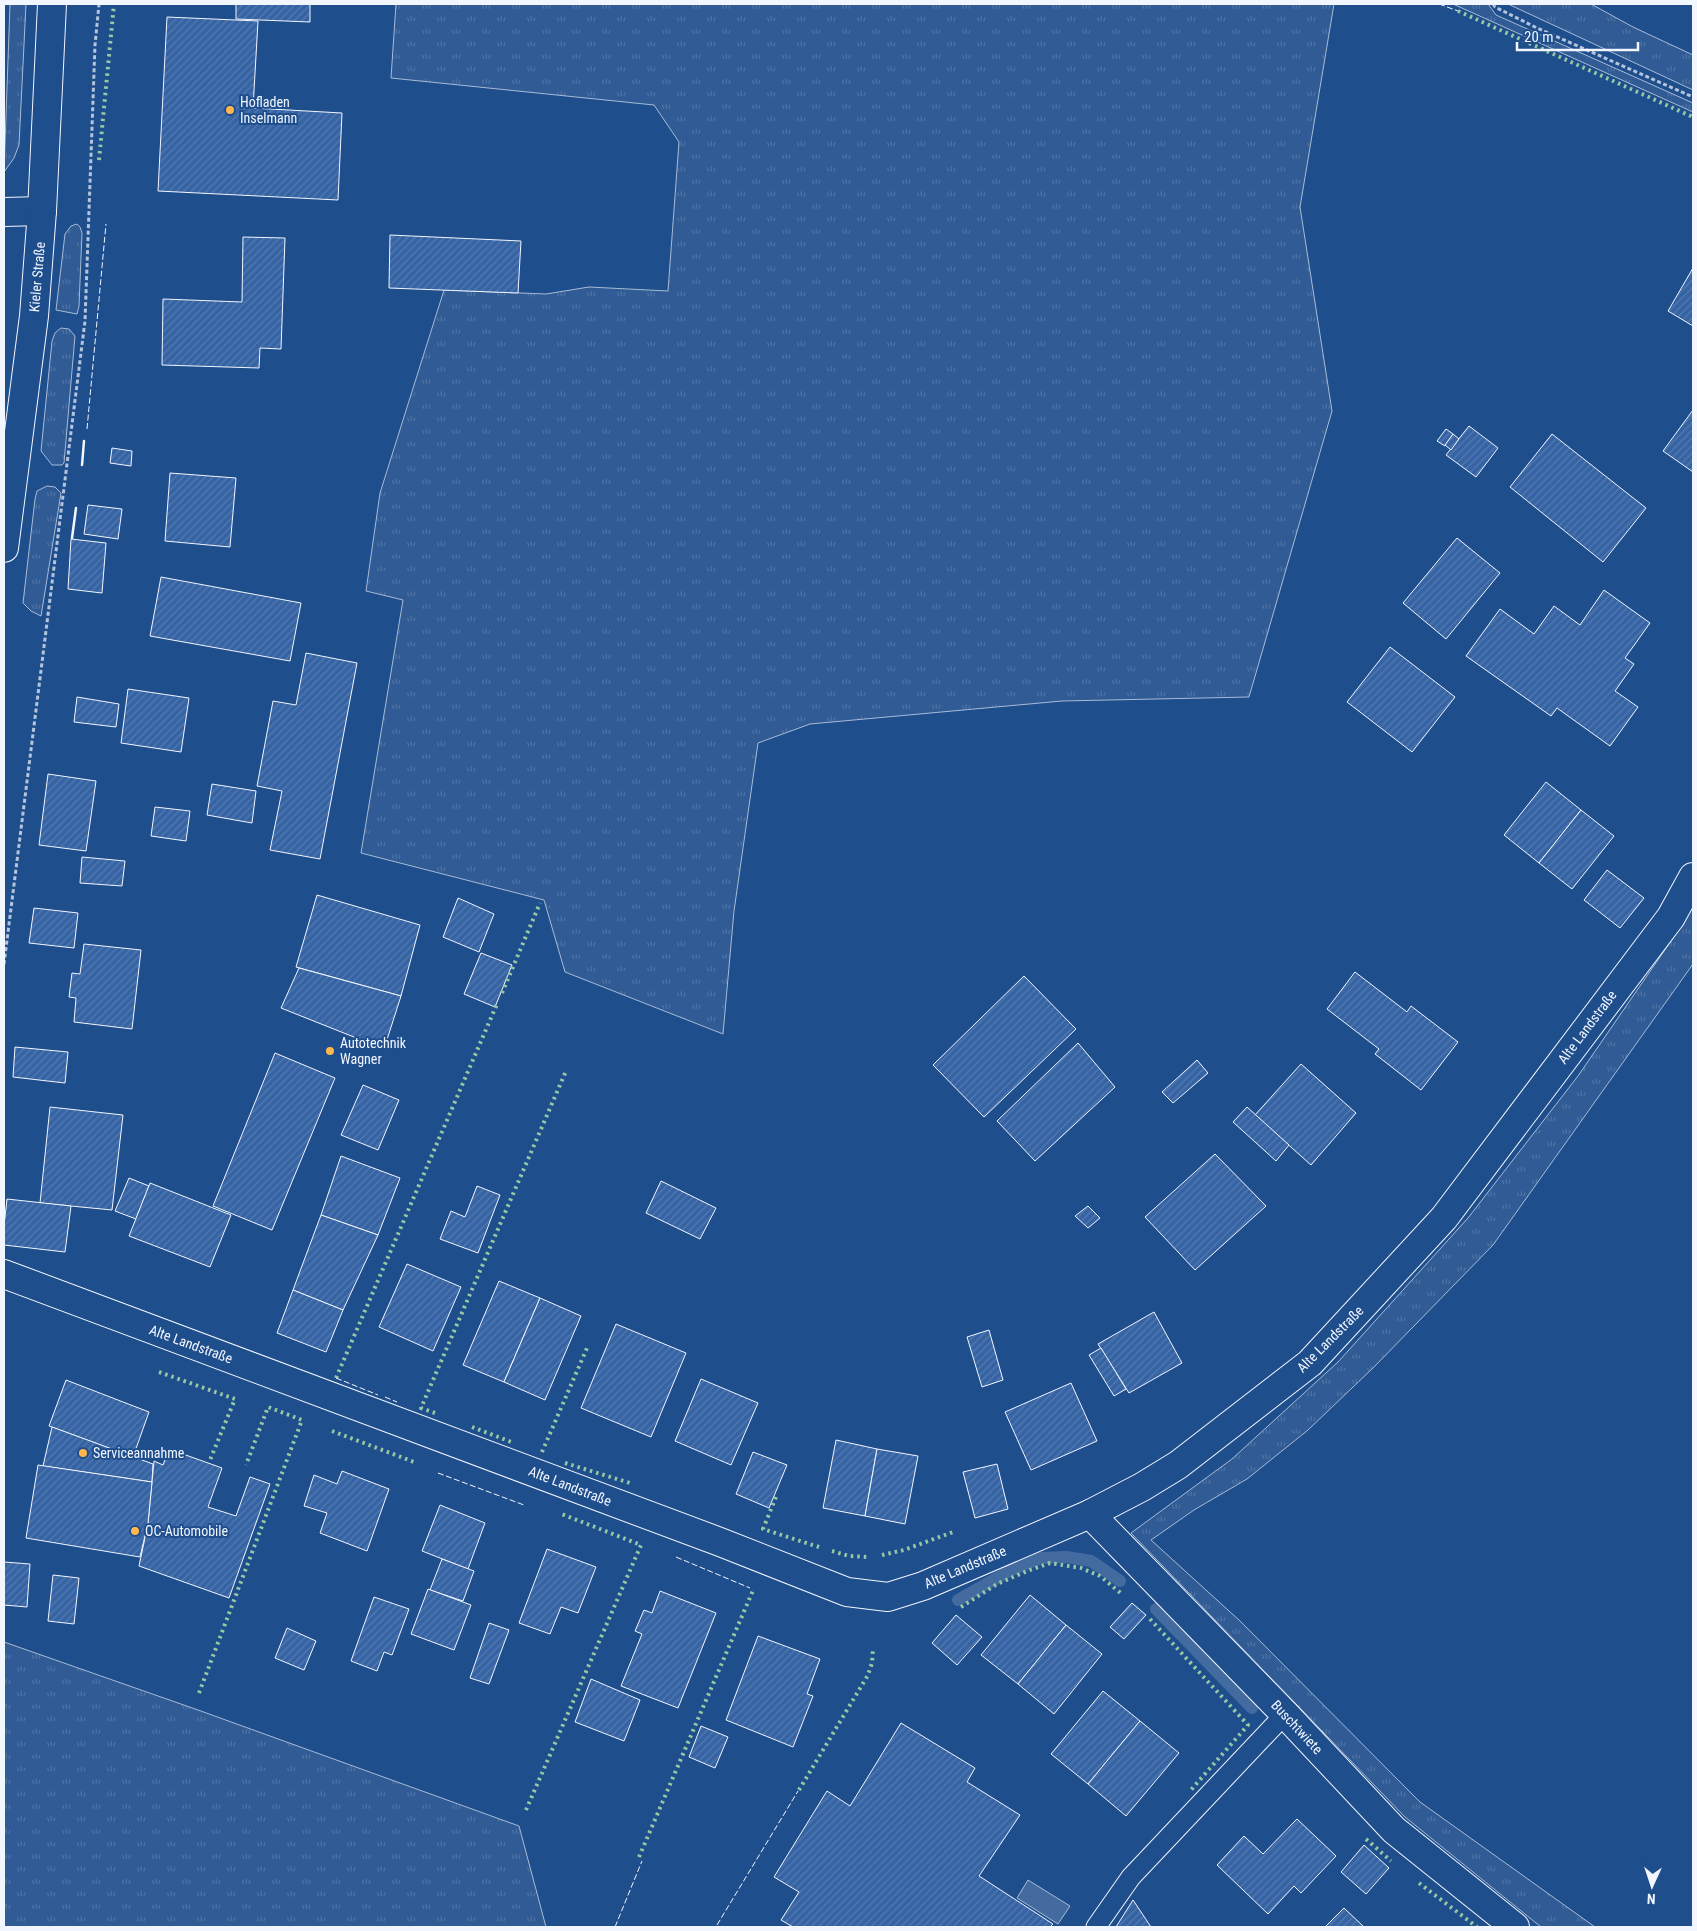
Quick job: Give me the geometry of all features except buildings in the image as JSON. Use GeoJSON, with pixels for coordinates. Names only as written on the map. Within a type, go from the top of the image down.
{"type":"FeatureCollection","features":[{"type":"Feature","properties":{"kind":"street","name":"Kieler Straße"},"geometry":{"type":"LineString","coordinates":[[4,548],[34,316],[42,211],[52,4]]}},
{"type":"Feature","properties":{"kind":"street"},"geometry":{"type":"LineString","coordinates":[[4,212],[42,211]]}},
{"type":"Feature","properties":{"kind":"street","name":"Alte Landstraße"},"geometry":{"type":"LineString","coordinates":[[4,1274],[702,1535],[847,1592],[888,1597],[922,1586],[1090,1514],[1142,1487],[1178,1465],[1310,1363],[1444,1218],[1671,917],[1693,877]]}},
{"type":"Feature","properties":{"kind":"street","name":"Buschtwiete"},"geometry":{"type":"LineString","coordinates":[[1090,1514],[1285,1714],[1394,1830],[1515,1927]]}},
{"type":"Feature","properties":{"kind":"lane"},"geometry":{"type":"LineString","coordinates":[[1096,1927],[1131,1877],[1285,1714]]}},
{"type":"Feature","properties":{"kind":"path"},"geometry":{"type":"LineString","coordinates":[[4,964],[85,321],[98,4]]}},
{"type":"Feature","properties":{"kind":"path"},"geometry":{"type":"LineString","coordinates":[[1493,4],[1537,28],[1693,97]]}},
{"type":"Feature","properties":{"kind":"green space"},"geometry":{"type":"Polygon","coordinates":[[[10,4],[26,4],[19,145],[14,158],[4,172],[10,4]]]}},
{"type":"Feature","properties":{"kind":"green space"},"geometry":{"type":"Polygon","coordinates":[[[396,4],[1334,4],[1300,207],[1332,411],[1249,697],[1062,701],[810,724],[758,743],[734,911],[723,1034],[565,972],[544,900],[361,853],[403,600],[366,591],[380,493],[444,290],[546,294],[589,287],[668,291],[679,142],[654,105],[391,78],[396,4]]]}},
{"type":"Feature","properties":{"kind":"green space"},"geometry":{"type":"Polygon","coordinates":[[[1453,4],[1488,4],[1496,15],[1693,103],[1693,112],[1453,4]]]}},
{"type":"Feature","properties":{"kind":"green space"},"geometry":{"type":"Polygon","coordinates":[[[1508,4],[1591,4],[1633,27],[1693,55],[1693,90],[1508,4]]]}},
{"type":"Feature","properties":{"kind":"green space"},"geometry":{"type":"Polygon","coordinates":[[[77,224],[82,233],[79,306],[77,314],[56,310],[65,234],[71,226],[77,224]]]}},
{"type":"Feature","properties":{"kind":"green space"},"geometry":{"type":"Polygon","coordinates":[[[61,328],[69,329],[75,336],[64,463],[62,465],[52,465],[41,451],[52,341],[55,333],[61,328]]]}},
{"type":"Feature","properties":{"kind":"green space"},"geometry":{"type":"Polygon","coordinates":[[[47,486],[55,487],[61,493],[41,616],[31,611],[23,603],[35,499],[37,491],[47,486]]]}},
{"type":"Feature","properties":{"kind":"green space"},"geometry":{"type":"Polygon","coordinates":[[[1693,906],[1693,964],[1493,1245],[1374,1367],[1308,1430],[1247,1479],[1194,1510],[1151,1540],[1240,1621],[1420,1802],[1595,1927],[1541,1927],[1405,1817],[1131,1533],[1232,1459],[1338,1362],[1468,1218],[1578,1076],[1682,925],[1693,906]]]}},
{"type":"Feature","properties":{"kind":"green space"},"geometry":{"type":"Polygon","coordinates":[[[4,1642],[519,1826],[546,1927],[4,1927],[4,1642]]]}},
{"type":"Feature","properties":{"kind":"shaded area"},"geometry":{"type":"Polygon","coordinates":[[[1028,1880],[1070,1906],[1058,1924],[1017,1898],[1028,1880]]]}},
{"type":"Feature","properties":{"kind":"waterway"},"geometry":{"type":"LineString","coordinates":[[958,1600],[1011,1570],[1041,1558],[1067,1557],[1091,1561],[1120,1581]]}},
{"type":"Feature","properties":{"kind":"waterway"},"geometry":{"type":"LineString","coordinates":[[1156,1609],[1252,1708]]}},
{"type":"Feature","properties":{"kind":"hedge"},"geometry":{"type":"LineString","coordinates":[[99,160],[114,4]]}},
{"type":"Feature","properties":{"kind":"hedge"},"geometry":{"type":"LineString","coordinates":[[1458,11],[1693,117]]}},
{"type":"Feature","properties":{"kind":"hedge"},"geometry":{"type":"LineString","coordinates":[[502,993],[540,903]]}},
{"type":"Feature","properties":{"kind":"hedge"},"geometry":{"type":"LineString","coordinates":[[336,1378],[497,1004]]}},
{"type":"Feature","properties":{"kind":"hedge"},"geometry":{"type":"LineString","coordinates":[[435,1413],[421,1408],[566,1071]]}},
{"type":"Feature","properties":{"kind":"hedge"},"geometry":{"type":"LineString","coordinates":[[542,1452],[587,1348]]}},
{"type":"Feature","properties":{"kind":"hedge"},"geometry":{"type":"LineString","coordinates":[[159,1372],[235,1399],[210,1460]]}},
{"type":"Feature","properties":{"kind":"hedge"},"geometry":{"type":"LineString","coordinates":[[199,1693],[302,1420],[268,1407],[246,1465]]}},
{"type":"Feature","properties":{"kind":"hedge"},"geometry":{"type":"LineString","coordinates":[[472,1427],[514,1443]]}},
{"type":"Feature","properties":{"kind":"hedge"},"geometry":{"type":"LineString","coordinates":[[332,1431],[414,1462]]}},
{"type":"Feature","properties":{"kind":"hedge"},"geometry":{"type":"LineString","coordinates":[[565,1463],[630,1483]]}},
{"type":"Feature","properties":{"kind":"hedge"},"geometry":{"type":"LineString","coordinates":[[776,1497],[763,1529],[819,1547]]}},
{"type":"Feature","properties":{"kind":"hedge"},"geometry":{"type":"LineString","coordinates":[[526,1810],[641,1545],[559,1513]]}},
{"type":"Feature","properties":{"kind":"hedge"},"geometry":{"type":"LineString","coordinates":[[882,1555],[904,1550],[953,1532]]}},
{"type":"Feature","properties":{"kind":"hedge"},"geometry":{"type":"LineString","coordinates":[[832,1551],[849,1556],[868,1557]]}},
{"type":"Feature","properties":{"kind":"hedge"},"geometry":{"type":"LineString","coordinates":[[961,1607],[997,1584],[1050,1563],[1081,1568],[1100,1576],[1123,1595]]}},
{"type":"Feature","properties":{"kind":"hedge"},"geometry":{"type":"LineString","coordinates":[[639,1857],[754,1588]]}},
{"type":"Feature","properties":{"kind":"hedge"},"geometry":{"type":"LineString","coordinates":[[1150,1619],[1248,1725],[1190,1791]]}},
{"type":"Feature","properties":{"kind":"hedge"},"geometry":{"type":"LineString","coordinates":[[799,1790],[868,1675],[872,1663],[873,1648]]}},
{"type":"Feature","properties":{"kind":"hedge"},"geometry":{"type":"LineString","coordinates":[[1366,1839],[1391,1861]]}},
{"type":"Feature","properties":{"kind":"hedge"},"geometry":{"type":"LineString","coordinates":[[1419,1883],[1477,1927]]}},
{"type":"Feature","properties":{"kind":"fence"},"geometry":{"type":"LineString","coordinates":[[1439,4],[1458,11]]}},
{"type":"Feature","properties":{"kind":"fence"},"geometry":{"type":"LineString","coordinates":[[87,429],[106,224]]}},
{"type":"Feature","properties":{"kind":"fence"},"geometry":{"type":"LineString","coordinates":[[336,1378],[378,1395]]}},
{"type":"Feature","properties":{"kind":"fence"},"geometry":{"type":"LineString","coordinates":[[385,1397],[397,1402]]}},
{"type":"Feature","properties":{"kind":"fence"},"geometry":{"type":"LineString","coordinates":[[438,1473],[524,1505]]}},
{"type":"Feature","properties":{"kind":"fence"},"geometry":{"type":"LineString","coordinates":[[676,1557],[750,1588]]}},
{"type":"Feature","properties":{"kind":"fence"},"geometry":{"type":"LineString","coordinates":[[717,1925],[798,1791]]}},
{"type":"Feature","properties":{"kind":"fence"},"geometry":{"type":"LineString","coordinates":[[615,1927],[642,1861]]}},
{"type":"Feature","properties":{"kind":"wall"},"geometry":{"type":"LineString","coordinates":[[82,465],[84,441]]}},
{"type":"Feature","properties":{"kind":"wall"},"geometry":{"type":"LineString","coordinates":[[72,538],[76,508]]}},
{"type":"Feature","properties":{"kind":"place","name":"Hofladen Inselmann"},"geometry":{"type":"Point","coordinates":[230,110]}},
{"type":"Feature","properties":{"kind":"place","name":"Autotechnik Wagner"},"geometry":{"type":"Point","coordinates":[330,1051]}},
{"type":"Feature","properties":{"kind":"place","name":"Serviceannahme"},"geometry":{"type":"Point","coordinates":[83,1453]}},
{"type":"Feature","properties":{"kind":"place","name":"OC-Automobile"},"geometry":{"type":"Point","coordinates":[135,1531]}}]}
